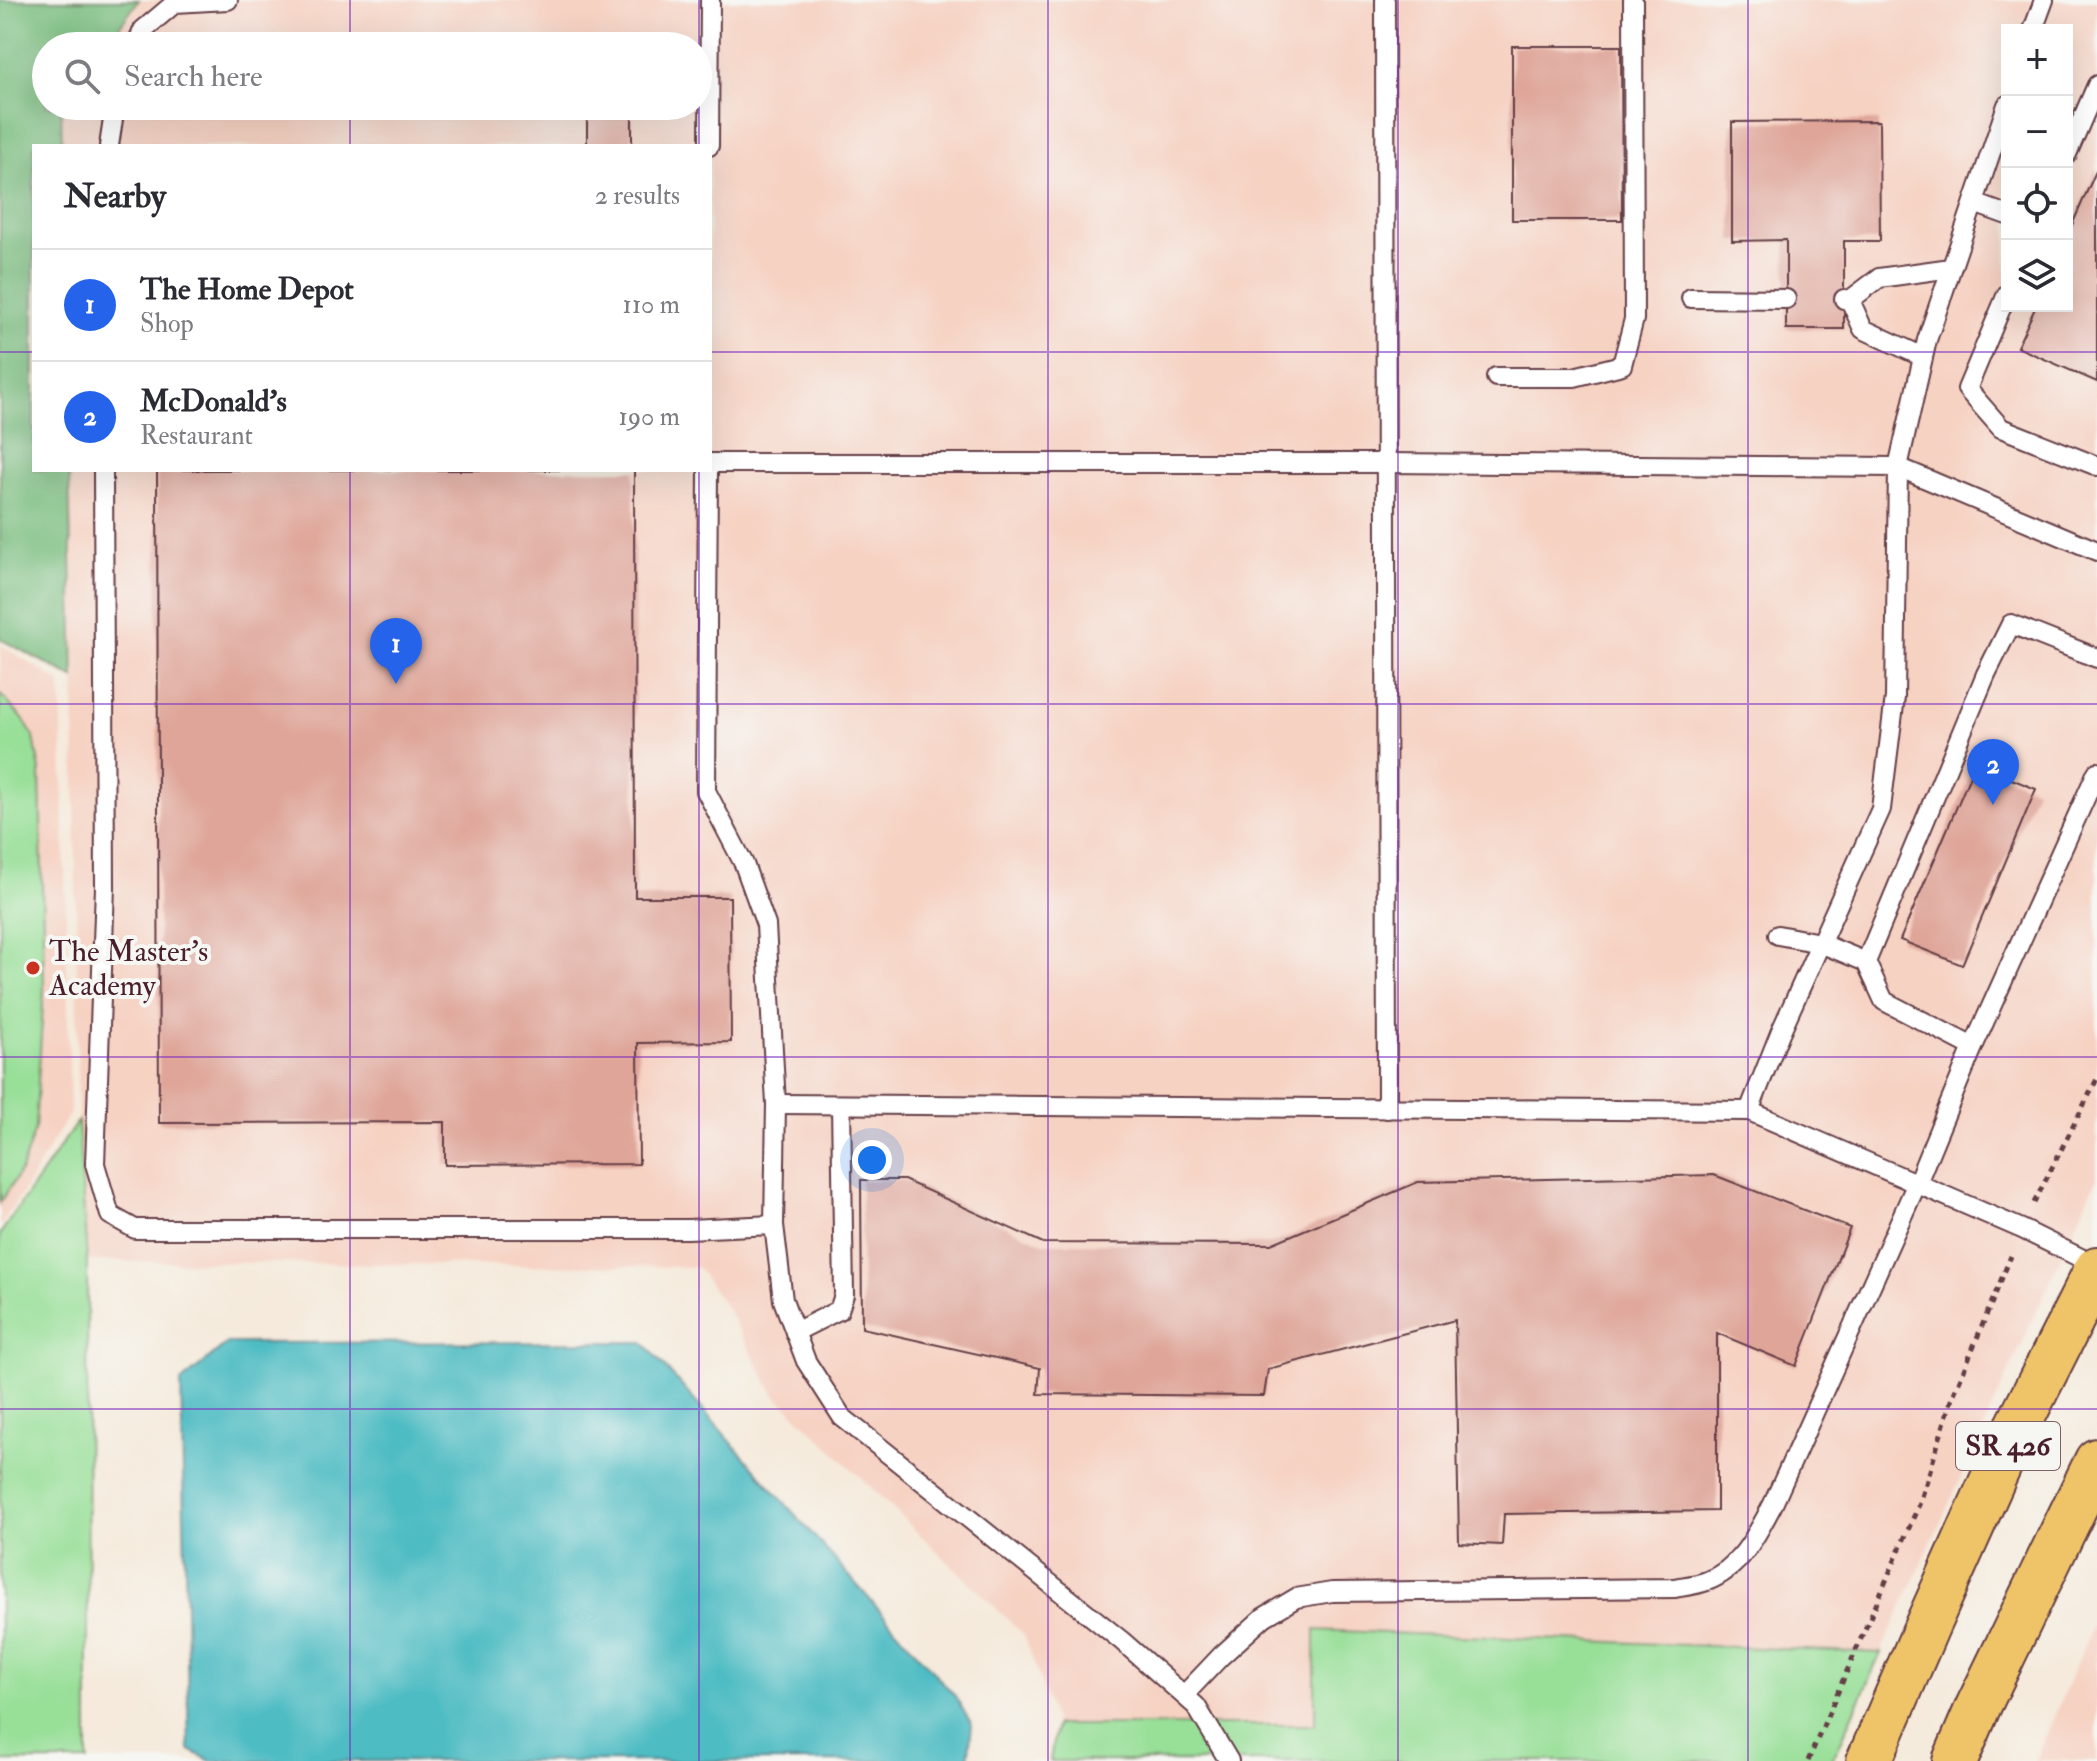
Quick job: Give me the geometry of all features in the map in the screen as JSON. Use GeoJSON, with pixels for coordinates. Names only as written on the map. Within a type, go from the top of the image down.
{"type":"FeatureCollection","features":[{"type":"Feature","properties":{"kind":"main road","name":"SR 426"},"geometry":{"type":"LineString","coordinates":[[1869,1761],[2005,1452],[2097,1267]]}},
{"type":"Feature","properties":{"kind":"main road","name":"SR 426"},"geometry":{"type":"LineString","coordinates":[[1955,1761],[2097,1461]]}},
{"type":"Feature","properties":{"kind":"lane"},"geometry":{"type":"LineString","coordinates":[[142,32],[175,3],[228,0]]}},
{"type":"Feature","properties":{"kind":"lane"},"geometry":{"type":"LineString","coordinates":[[710,0],[710,32]]}},
{"type":"Feature","properties":{"kind":"lane"},"geometry":{"type":"LineString","coordinates":[[1385,0],[1387,1109]]}},
{"type":"Feature","properties":{"kind":"lane"},"geometry":{"type":"LineString","coordinates":[[1496,377],[1574,377],[1622,365],[1634,319],[1633,0]]}},
{"type":"Feature","properties":{"kind":"lane"},"geometry":{"type":"LineString","coordinates":[[2035,24],[2044,0]]}},
{"type":"Feature","properties":{"kind":"lane"},"geometry":{"type":"LineString","coordinates":[[2073,140],[2097,85]]}},
{"type":"Feature","properties":{"kind":"lane"},"geometry":{"type":"LineString","coordinates":[[109,144],[113,120]]}},
{"type":"Feature","properties":{"kind":"lane"},"geometry":{"type":"LineString","coordinates":[[709,120],[709,144]]}},
{"type":"Feature","properties":{"kind":"lane"},"geometry":{"type":"LineString","coordinates":[[1749,1111],[1780,1033],[1881,809],[1895,697],[1898,467],[1923,357],[2001,123]]}},
{"type":"Feature","properties":{"kind":"lane"},"geometry":{"type":"LineString","coordinates":[[1974,203],[2001,213]]}},
{"type":"Feature","properties":{"kind":"lane"},"geometry":{"type":"LineString","coordinates":[[1923,357],[1863,329],[1847,300],[1879,278],[1951,268]]}},
{"type":"Feature","properties":{"kind":"lane"},"geometry":{"type":"LineString","coordinates":[[1691,298],[1786,299]]}},
{"type":"Feature","properties":{"kind":"lane"},"geometry":{"type":"LineString","coordinates":[[2001,308],[1967,389],[2001,428],[2097,466]]}},
{"type":"Feature","properties":{"kind":"lane"},"geometry":{"type":"LineString","coordinates":[[712,463],[1898,467],[2097,551]]}},
{"type":"Feature","properties":{"kind":"lane"},"geometry":{"type":"LineString","coordinates":[[103,472],[105,887],[95,1164],[110,1215],[135,1229],[688,1229],[774,1225]]}},
{"type":"Feature","properties":{"kind":"lane"},"geometry":{"type":"LineString","coordinates":[[708,472],[706,791],[744,864],[766,925],[776,1104],[774,1225],[783,1300],[806,1361],[842,1417],[1122,1641],[1196,1706],[1229,1761]]}},
{"type":"Feature","properties":{"kind":"lane"},"geometry":{"type":"LineString","coordinates":[[1866,962],[1986,674],[2011,624],[2097,658]]}},
{"type":"Feature","properties":{"kind":"lane"},"geometry":{"type":"LineString","coordinates":[[1184,1695],[1264,1617],[1296,1598],[1332,1592],[1675,1588],[1707,1581],[1727,1568],[1749,1547],[1773,1504],[2097,772]]}},
{"type":"Feature","properties":{"kind":"lane"},"geometry":{"type":"LineString","coordinates":[[1778,935],[1820,943],[1866,962],[1884,1001],[1973,1047]]}},
{"type":"Feature","properties":{"kind":"lane"},"geometry":{"type":"LineString","coordinates":[[776,1104],[1749,1111],[2022,1229],[2097,1267]]}},
{"type":"Feature","properties":{"kind":"lane"},"geometry":{"type":"LineString","coordinates":[[795,1332],[839,1310],[844,1295],[841,1105]]}},
{"type":"Feature","properties":{"kind":"path"},"geometry":{"type":"LineString","coordinates":[[2036,1197],[2097,1079]]}},
{"type":"Feature","properties":{"kind":"path"},"geometry":{"type":"LineString","coordinates":[[1808,1761],[1921,1500],[1951,1401],[2010,1258]]}},
{"type":"Feature","properties":{"kind":"shaded area"},"geometry":{"type":"Polygon","coordinates":[[[139,0],[2097,0],[2097,1178],[1881,1653],[1316,1630],[1315,1725],[1056,1725],[1024,1635],[774,1394],[726,1307],[697,1267],[87,1261],[78,1121],[69,472],[712,472],[712,144],[62,144],[61,120],[712,120],[712,32],[115,32],[139,0]]]}},
{"type":"Feature","properties":{"kind":"shaded area","name":"The Master's Academy"},"geometry":{"type":"Polygon","coordinates":[[[0,644],[61,683],[70,1113],[0,1226],[0,644]]]}},
{"type":"Feature","properties":{"kind":"shaded area"},"geometry":{"type":"Polygon","coordinates":[[[2097,1615],[2097,1761],[2035,1761],[2097,1615]]]}},
{"type":"Feature","properties":{"kind":"green space"},"geometry":{"type":"Polygon","coordinates":[[[0,0],[139,0],[115,32],[32,32],[32,120],[61,120],[62,144],[32,144],[32,472],[69,472],[74,678],[0,639],[0,0]]]}},
{"type":"Feature","properties":{"kind":"green space"},"geometry":{"type":"Polygon","coordinates":[[[0,694],[23,719],[34,737],[40,771],[44,988],[35,1129],[21,1170],[0,1203],[0,694]]]}},
{"type":"Feature","properties":{"kind":"green space"},"geometry":{"type":"Polygon","coordinates":[[[78,1121],[87,1261],[88,1761],[0,1761],[0,1234],[78,1121]]]}},
{"type":"Feature","properties":{"kind":"green space"},"geometry":{"type":"Polygon","coordinates":[[[1315,1630],[1881,1653],[1832,1761],[1050,1761],[1056,1725],[1315,1725],[1315,1630]]]}},
{"type":"Feature","properties":{"kind":"water"},"geometry":{"type":"Polygon","coordinates":[[[643,1342],[955,1696],[972,1725],[968,1761],[211,1761],[189,1750],[181,1382],[228,1343],[643,1342]]]}},
{"type":"Feature","properties":{"kind":"building"},"geometry":{"type":"Polygon","coordinates":[[[1512,46],[1621,46],[1622,220],[1512,220],[1512,46]]]}},
{"type":"Feature","properties":{"kind":"building"},"geometry":{"type":"Polygon","coordinates":[[[587,120],[632,120],[632,144],[587,144],[587,120]]]}},
{"type":"Feature","properties":{"kind":"building"},"geometry":{"type":"Polygon","coordinates":[[[1879,121],[1880,241],[1844,241],[1844,329],[1786,329],[1786,240],[1732,241],[1732,122],[1879,121]]]}},
{"type":"Feature","properties":{"kind":"building"},"geometry":{"type":"Polygon","coordinates":[[[2097,169],[2097,382],[2017,347],[2033,312],[2073,312],[2073,223],[2097,169]]]}},
{"type":"Feature","properties":{"kind":"building"},"geometry":{"type":"Polygon","coordinates":[[[157,472],[634,472],[635,897],[730,897],[731,1042],[638,1043],[639,1164],[445,1165],[445,1122],[159,1123],[157,472]]]}},
{"type":"Feature","properties":{"kind":"building"},"geometry":{"type":"Polygon","coordinates":[[[1975,764],[2036,789],[1962,965],[1900,940],[1975,764]]]}},
{"type":"Feature","properties":{"kind":"building"},"geometry":{"type":"Polygon","coordinates":[[[1714,1175],[1850,1228],[1796,1366],[1717,1333],[1717,1511],[1504,1514],[1502,1545],[1459,1543],[1455,1320],[1268,1369],[1264,1396],[1038,1394],[1040,1368],[862,1328],[861,1180],[904,1180],[1043,1243],[1271,1244],[1418,1182],[1714,1175]]]}},
{"type":"Feature","properties":{"kind":"place","name":"The Home Depot"},"geometry":{"type":"Point","coordinates":[396,684]}},
{"type":"Feature","properties":{"kind":"place","name":"McDonald's"},"geometry":{"type":"Point","coordinates":[1993,805]}},
{"type":"Feature","properties":{"kind":"place","name":"The Master's Academy"},"geometry":{"type":"Point","coordinates":[33,968]}}]}
